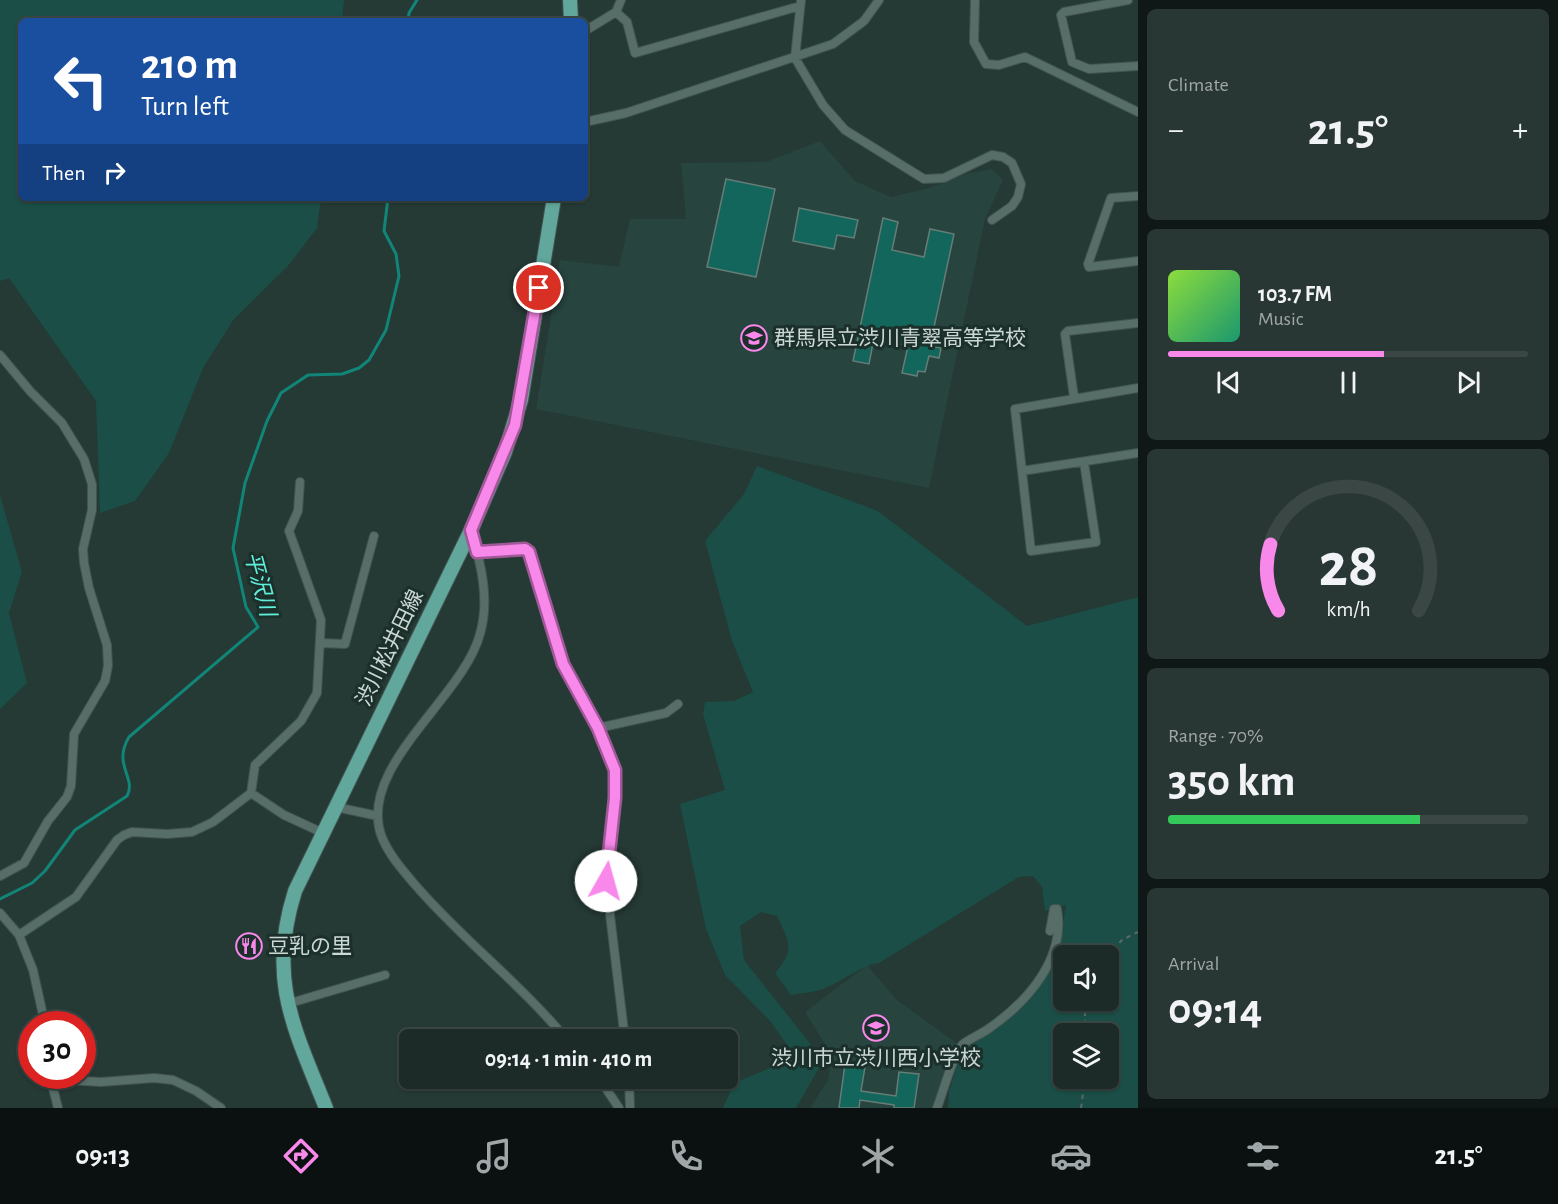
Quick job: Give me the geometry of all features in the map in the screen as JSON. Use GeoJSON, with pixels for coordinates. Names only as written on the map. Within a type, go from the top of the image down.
{"type":"FeatureCollection","features":[{"type":"Feature","properties":{"kind":"main road"},"geometry":{"type":"LineString","coordinates":[[570,0],[571,18]]}},
{"type":"Feature","properties":{"kind":"main road","name":"渋川松井田線"},"geometry":{"type":"LineString","coordinates":[[326,1108],[287,1004],[282,974],[285,929],[295,891],[471,530],[515,425],[553,201]]}},
{"type":"Feature","properties":{"kind":"street"},"geometry":{"type":"LineString","coordinates":[[588,29],[616,12],[621,0]]}},
{"type":"Feature","properties":{"kind":"street"},"geometry":{"type":"LineString","coordinates":[[588,121],[626,113],[833,44],[864,21],[879,0]]}},
{"type":"Feature","properties":{"kind":"street"},"geometry":{"type":"LineString","coordinates":[[975,0],[974,42],[986,64],[999,65],[1025,57],[1138,112]]}},
{"type":"Feature","properties":{"kind":"street"},"geometry":{"type":"LineString","coordinates":[[1128,0],[1064,12],[1061,15],[1072,62],[1089,69],[1138,66]]}},
{"type":"Feature","properties":{"kind":"street"},"geometry":{"type":"LineString","coordinates":[[616,12],[627,22],[635,53],[800,3],[795,58],[823,105],[845,130],[914,175],[924,179],[944,178],[992,155],[1003,157],[1012,163],[1021,184],[1018,196],[1012,206],[992,220]]}},
{"type":"Feature","properties":{"kind":"street"},"geometry":{"type":"LineString","coordinates":[[1138,196],[1111,198],[1088,264],[1089,267],[1138,261]]}},
{"type":"Feature","properties":{"kind":"street"},"geometry":{"type":"LineString","coordinates":[[1074,397],[1065,334],[1138,323]]}},
{"type":"Feature","properties":{"kind":"street"},"geometry":{"type":"LineString","coordinates":[[0,355],[30,391],[62,423],[84,459],[92,484],[92,510],[83,549],[84,563],[106,645],[108,666],[105,681],[74,734],[71,786],[67,797],[48,821],[24,863],[0,876]]}},
{"type":"Feature","properties":{"kind":"street"},"geometry":{"type":"LineString","coordinates":[[1084,462],[1096,542],[1031,551],[1015,408],[1138,388]]}},
{"type":"Feature","properties":{"kind":"street"},"geometry":{"type":"LineString","coordinates":[[1022,471],[1138,453]]}},
{"type":"Feature","properties":{"kind":"street"},"geometry":{"type":"LineString","coordinates":[[19,935],[76,897],[117,840],[124,835],[132,832],[167,834],[192,832],[213,822],[250,793],[255,765],[301,721],[317,693],[321,620],[289,531],[298,510],[300,482]]}},
{"type":"Feature","properties":{"kind":"street"},"geometry":{"type":"LineString","coordinates":[[471,530],[477,552],[484,602],[481,632],[473,653],[390,772],[379,799],[378,816],[381,836],[401,869],[443,917],[556,1029]]}},
{"type":"Feature","properties":{"kind":"street"},"geometry":{"type":"LineString","coordinates":[[321,643],[345,644],[374,536]]}},
{"type":"Feature","properties":{"kind":"street"},"geometry":{"type":"LineString","coordinates":[[477,552],[525,549],[529,552],[563,664],[598,728],[615,770],[616,782],[606,881],[624,1029]]}},
{"type":"Feature","properties":{"kind":"street"},"geometry":{"type":"LineString","coordinates":[[598,728],[666,713],[678,704]]}},
{"type":"Feature","properties":{"kind":"street"},"geometry":{"type":"LineString","coordinates":[[250,793],[284,815],[323,833]]}},
{"type":"Feature","properties":{"kind":"street"},"geometry":{"type":"LineString","coordinates":[[336,807],[378,816]]}},
{"type":"Feature","properties":{"kind":"street"},"geometry":{"type":"LineString","coordinates":[[937,1108],[962,1045],[993,1026],[1031,990],[1045,972],[1057,934],[1057,909],[1054,909],[1050,931]]}},
{"type":"Feature","properties":{"kind":"street"},"geometry":{"type":"LineString","coordinates":[[0,914],[19,935],[33,970],[42,1011]]}},
{"type":"Feature","properties":{"kind":"street"},"geometry":{"type":"LineString","coordinates":[[287,1004],[385,975]]}},
{"type":"Feature","properties":{"kind":"street"},"geometry":{"type":"LineString","coordinates":[[96,1082],[154,1078],[173,1080],[196,1091],[221,1108]]}},
{"type":"Feature","properties":{"kind":"street"},"geometry":{"type":"LineString","coordinates":[[53,1089],[58,1108]]}},
{"type":"Feature","properties":{"kind":"street"},"geometry":{"type":"LineString","coordinates":[[606,1089],[619,1108]]}},
{"type":"Feature","properties":{"kind":"street"},"geometry":{"type":"LineString","coordinates":[[629,1089],[630,1108]]}},
{"type":"Feature","properties":{"kind":"path"},"geometry":{"type":"LineString","coordinates":[[1117,945],[1138,932]]}},
{"type":"Feature","properties":{"kind":"path"},"geometry":{"type":"LineString","coordinates":[[1081,1108],[1084,1089]]}},
{"type":"Feature","properties":{"kind":"shaded area","name":"群馬県立渋川青翠高等学校"},"geometry":{"type":"Polygon","coordinates":[[[820,141],[855,181],[891,197],[929,188],[966,174],[992,169],[1003,180],[985,219],[929,488],[536,409],[560,260],[619,267],[630,219],[686,219],[681,163],[766,162],[820,141]]]}},
{"type":"Feature","properties":{"kind":"shaded area","name":"渋川市立渋川西小学校"},"geometry":{"type":"Polygon","coordinates":[[[867,965],[897,1000],[958,1044],[934,1108],[810,1108],[828,1080],[832,1055],[805,1012],[867,965]]]}},
{"type":"Feature","properties":{"kind":"green space"},"geometry":{"type":"Polygon","coordinates":[[[0,0],[344,0],[342,18],[18,18],[18,201],[321,201],[317,228],[288,266],[234,319],[203,368],[169,453],[135,501],[100,513],[96,401],[9,278],[0,281],[0,0]]]}},
{"type":"Feature","properties":{"kind":"green space"},"geometry":{"type":"Polygon","coordinates":[[[757,466],[878,511],[1027,626],[1138,597],[1138,1108],[948,1108],[949,1091],[964,1046],[1032,993],[1053,964],[1053,1011],[1119,1011],[1119,945],[1059,945],[1066,905],[1045,911],[1042,887],[1033,876],[1019,877],[879,963],[859,970],[828,987],[810,992],[791,995],[775,973],[788,952],[785,933],[777,916],[761,912],[740,926],[744,960],[816,1051],[819,1068],[796,1108],[723,1108],[731,1089],[738,1089],[738,1081],[796,1057],[770,1021],[725,975],[706,929],[680,804],[725,790],[703,714],[705,702],[734,701],[753,692],[732,641],[705,541],[744,494],[757,466]]]}},
{"type":"Feature","properties":{"kind":"green space"},"geometry":{"type":"Polygon","coordinates":[[[0,495],[22,572],[9,613],[27,683],[0,709],[0,495]]]}},
{"type":"Feature","properties":{"kind":"building"},"geometry":{"type":"Polygon","coordinates":[[[726,179],[775,189],[756,277],[707,267],[726,179]]]}},
{"type":"Feature","properties":{"kind":"building"},"geometry":{"type":"Polygon","coordinates":[[[799,208],[858,220],[854,238],[837,235],[834,249],[793,241],[799,208]]]}},
{"type":"Feature","properties":{"kind":"building"},"geometry":{"type":"Polygon","coordinates":[[[883,218],[898,222],[892,250],[924,257],[930,229],[954,234],[930,346],[941,348],[939,358],[929,356],[925,372],[918,371],[917,376],[902,373],[908,346],[874,338],[869,364],[853,361],[883,218]]]}},
{"type":"Feature","properties":{"kind":"building"},"geometry":{"type":"Polygon","coordinates":[[[845,1064],[865,1067],[861,1091],[896,1096],[899,1072],[919,1074],[914,1108],[894,1108],[894,1105],[860,1100],[859,1108],[839,1108],[845,1064]]]}},
{"type":"Feature","properties":{"kind":"waterway","name":"平沢川"},"geometry":{"type":"LineString","coordinates":[[408,18],[417,0]]}},
{"type":"Feature","properties":{"kind":"waterway","name":"平沢川"},"geometry":{"type":"LineString","coordinates":[[0,899],[32,883],[45,871],[75,830],[127,796],[129,783],[123,756],[129,737],[258,627],[246,607],[233,548],[245,483],[267,421],[281,393],[308,375],[342,374],[359,368],[369,360],[386,330],[399,276],[396,254],[384,231],[388,201]]}},
{"type":"Feature","properties":{"kind":"place","name":"群馬県立渋川青翠高等学校"},"geometry":{"type":"Point","coordinates":[754,338]}},
{"type":"Feature","properties":{"kind":"place","name":"豆乳の里"},"geometry":{"type":"Point","coordinates":[249,946]}},
{"type":"Feature","properties":{"kind":"place","name":"渋川市立渋川西小学校"},"geometry":{"type":"Point","coordinates":[876,1028]}},
{"type":"Feature","properties":{"kind":"route"},"geometry":{"type":"LineString","coordinates":[[539,288],[515,425],[471,530],[477,552],[525,549],[529,552],[563,664],[607,749],[615,770],[616,782],[606,881]]}}]}
